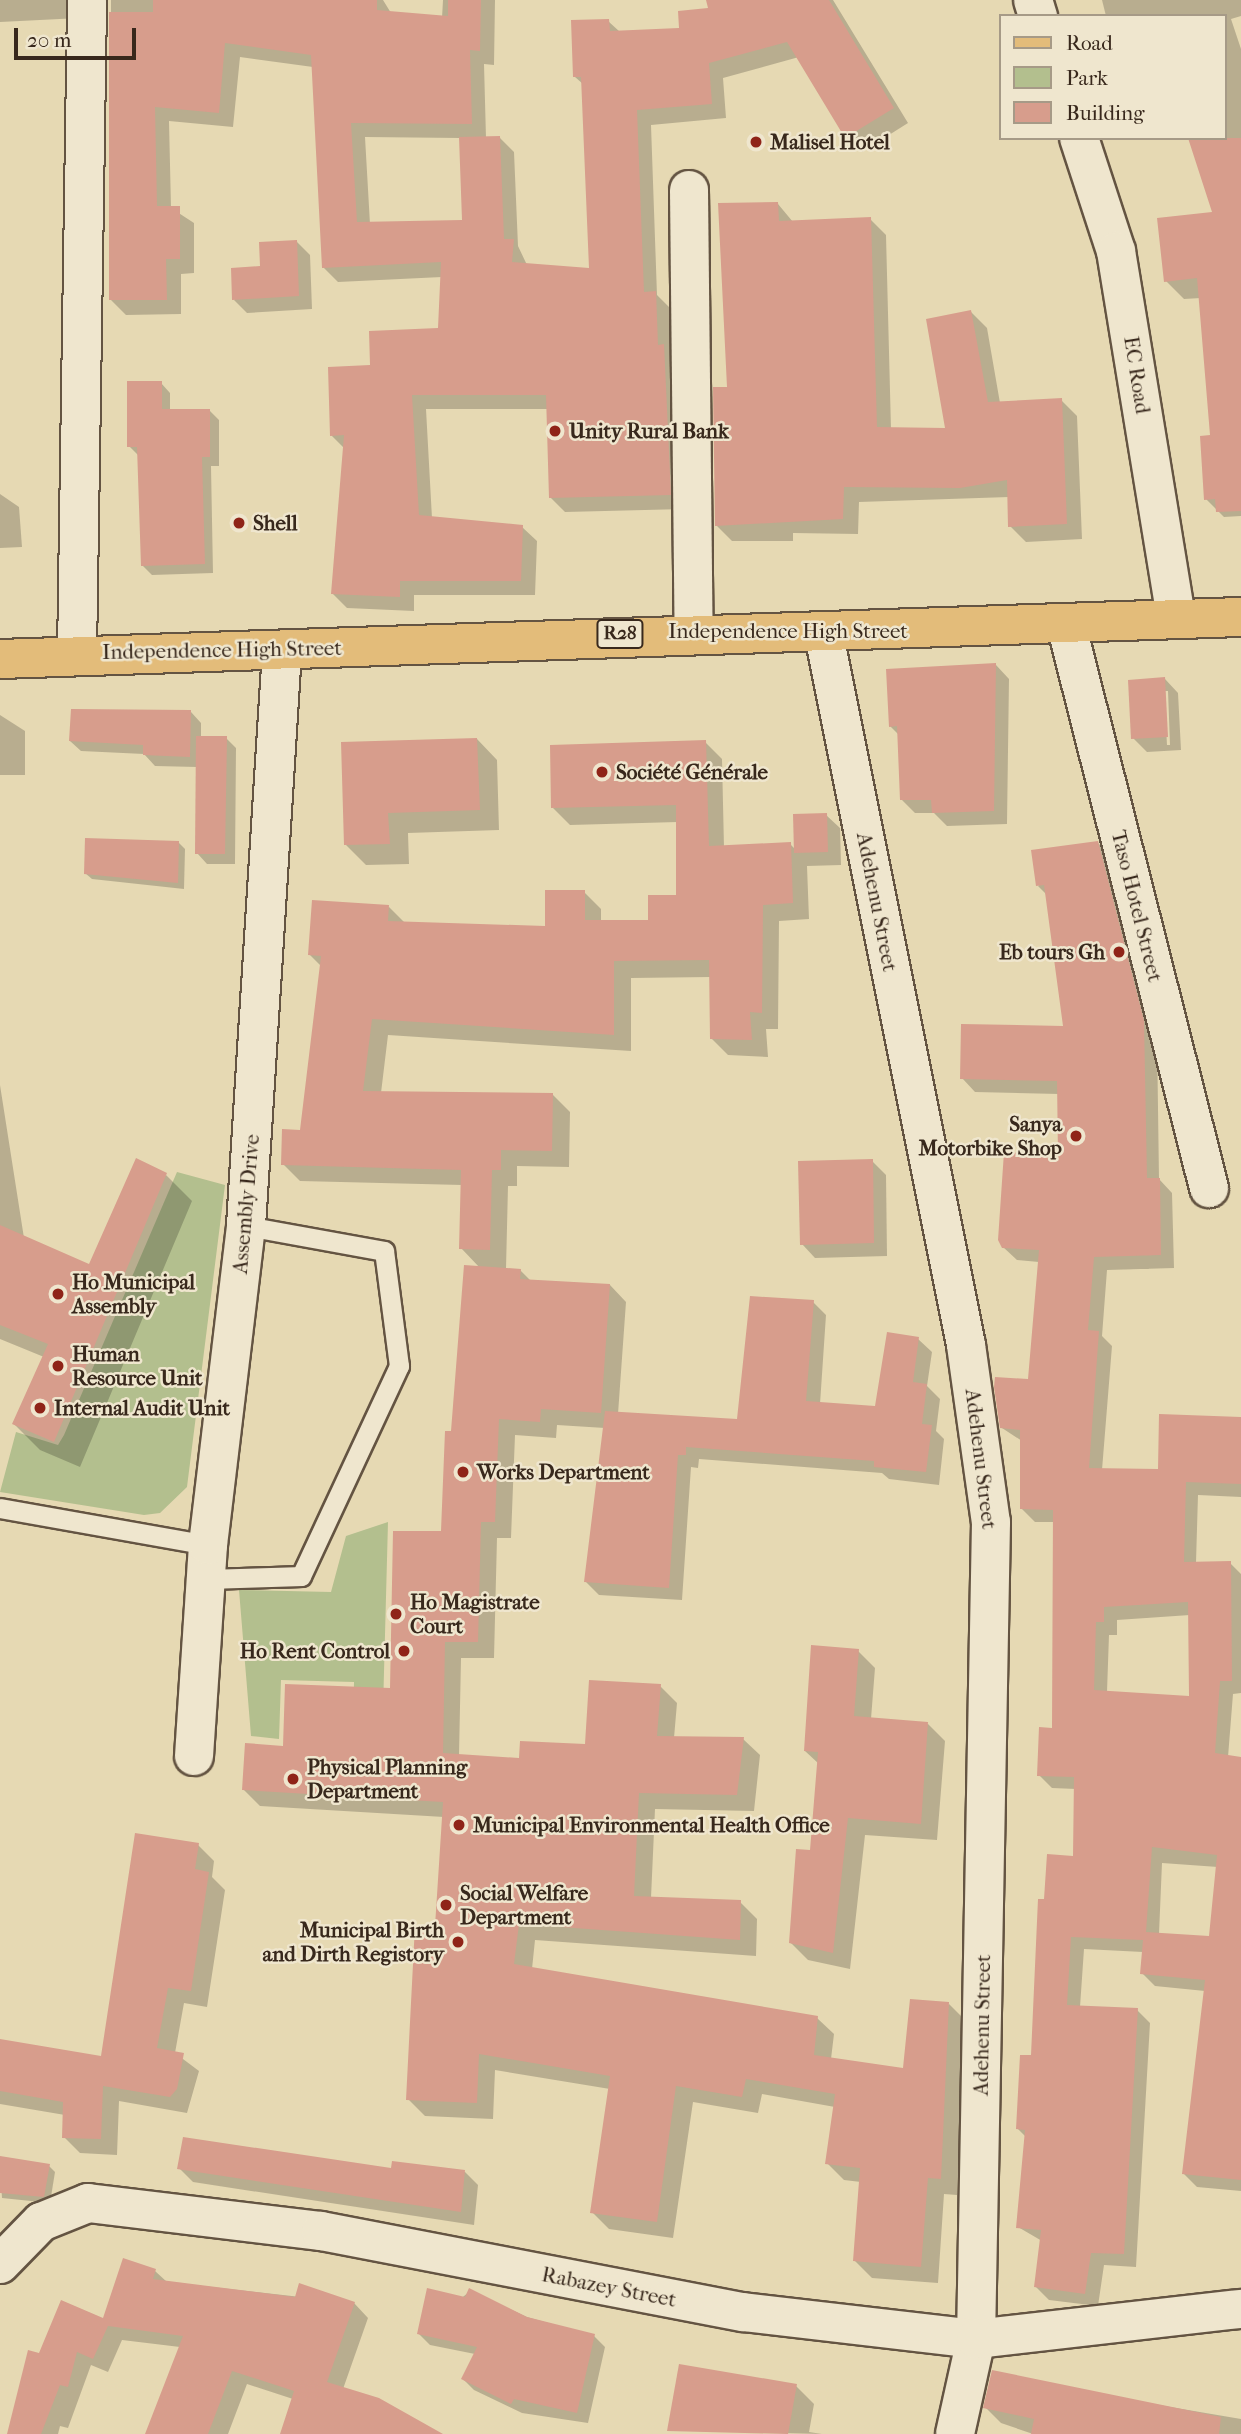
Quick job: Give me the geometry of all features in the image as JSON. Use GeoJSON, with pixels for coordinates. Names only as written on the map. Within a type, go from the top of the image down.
{"type":"FeatureCollection","features":[{"type":"Feature","properties":{"kind":"main road","name":"Independence High Street"},"geometry":{"type":"LineString","coordinates":[[0,659],[694,632],[824,635],[1177,617],[1241,617]]}},
{"type":"Feature","properties":{"kind":"street"},"geometry":{"type":"LineString","coordinates":[[77,654],[87,0]]}},
{"type":"Feature","properties":{"kind":"street","name":"EC Road"},"geometry":{"type":"LineString","coordinates":[[1080,140],[1116,251],[1177,617]]}},
{"type":"Feature","properties":{"kind":"street"},"geometry":{"type":"LineString","coordinates":[[689,190],[694,632]]}},
{"type":"Feature","properties":{"kind":"street","name":"Taso Hotel Street"},"geometry":{"type":"LineString","coordinates":[[1066,624],[1209,1188]]}},
{"type":"Feature","properties":{"kind":"street","name":"Adehenu Street"},"geometry":{"type":"LineString","coordinates":[[824,635],[965,1345],[991,1522],[976,2339],[955,2434]]}},
{"type":"Feature","properties":{"kind":"street","name":"Assembly Drive"},"geometry":{"type":"LineString","coordinates":[[194,1756],[209,1562],[246,1226],[282,650]]}},
{"type":"Feature","properties":{"kind":"street","name":"Rabazey Street"},"geometry":{"type":"LineString","coordinates":[[0,2264],[41,2222],[88,2203],[321,2231],[743,2312],[976,2339],[1241,2309]]}},
{"type":"Feature","properties":{"kind":"lane"},"geometry":{"type":"LineString","coordinates":[[0,1508],[209,1562],[301,1576],[399,1366],[384,1251],[246,1226]]}},
{"type":"Feature","properties":{"kind":"green space"},"geometry":{"type":"Polygon","coordinates":[[[177,1172],[225,1185],[187,1487],[160,1513],[144,1515],[0,1492],[16,1432],[58,1445],[64,1435],[177,1172]]]}},
{"type":"Feature","properties":{"kind":"green space"},"geometry":{"type":"Polygon","coordinates":[[[388,1522],[383,1710],[353,1742],[354,1682],[281,1680],[279,1739],[251,1736],[239,1590],[331,1592],[346,1536],[388,1522]]]}},
{"type":"Feature","properties":{"kind":"building"},"geometry":{"type":"Polygon","coordinates":[[[153,0],[377,0],[377,10],[448,16],[448,0],[481,0],[480,51],[470,50],[472,124],[351,123],[357,222],[462,220],[459,137],[500,136],[504,239],[514,239],[512,262],[589,268],[581,77],[573,77],[571,20],[609,19],[610,31],[679,28],[678,11],[708,8],[706,0],[829,0],[894,108],[845,138],[787,42],[709,63],[712,104],[637,110],[644,292],[656,291],[658,345],[664,344],[671,495],[549,498],[546,395],[412,395],[419,515],[523,525],[521,581],[400,581],[400,597],[331,594],[344,435],[330,436],[328,367],[370,365],[369,331],[438,328],[441,262],[322,268],[311,55],[225,43],[219,113],[155,107],[157,206],[180,206],[180,259],[166,259],[167,300],[109,300],[109,12],[153,12],[153,0]]]}},
{"type":"Feature","properties":{"kind":"building"},"geometry":{"type":"Polygon","coordinates":[[[1241,138],[1241,511],[1216,512],[1215,499],[1204,500],[1200,436],[1210,435],[1197,278],[1164,282],[1157,218],[1212,212],[1189,140],[1241,138]]]}},
{"type":"Feature","properties":{"kind":"building"},"geometry":{"type":"Polygon","coordinates":[[[778,202],[779,221],[871,217],[877,427],[945,428],[926,319],[971,310],[988,402],[1062,398],[1067,524],[1008,527],[1007,480],[960,488],[844,487],[843,519],[715,526],[713,387],[727,387],[718,203],[778,202]]]}},
{"type":"Feature","properties":{"kind":"building"},"geometry":{"type":"Polygon","coordinates":[[[297,240],[299,296],[232,300],[231,268],[260,266],[259,242],[297,240]]]}},
{"type":"Feature","properties":{"kind":"building"},"geometry":{"type":"Polygon","coordinates":[[[127,381],[162,381],[162,409],[210,409],[210,457],[202,457],[205,564],[141,566],[137,447],[127,447],[127,381]]]}},
{"type":"Feature","properties":{"kind":"building"},"geometry":{"type":"Polygon","coordinates":[[[996,663],[994,811],[932,813],[931,800],[900,800],[897,726],[889,727],[886,669],[996,663]]]}},
{"type":"Feature","properties":{"kind":"building"},"geometry":{"type":"Polygon","coordinates":[[[1165,677],[1168,737],[1131,739],[1128,680],[1165,677]]]}},
{"type":"Feature","properties":{"kind":"building"},"geometry":{"type":"Polygon","coordinates":[[[71,709],[191,710],[190,757],[143,755],[143,745],[69,741],[71,709]]]}},
{"type":"Feature","properties":{"kind":"building"},"geometry":{"type":"Polygon","coordinates":[[[196,736],[227,736],[225,854],[195,854],[196,736]]]}},
{"type":"Feature","properties":{"kind":"building"},"geometry":{"type":"Polygon","coordinates":[[[477,738],[480,810],[388,813],[390,844],[344,845],[341,742],[477,738]]]}},
{"type":"Feature","properties":{"kind":"building"},"geometry":{"type":"Polygon","coordinates":[[[706,740],[709,846],[791,842],[793,903],[763,905],[762,1013],[750,1012],[752,1040],[710,1039],[709,960],[614,961],[614,1035],[372,1019],[363,1091],[553,1093],[552,1151],[501,1150],[501,1170],[492,1170],[490,1250],[459,1249],[461,1170],[281,1165],[282,1129],[300,1130],[321,956],[308,955],[312,900],[389,905],[388,921],[545,926],[545,890],[585,890],[585,920],[648,920],[648,895],[676,895],[676,805],[551,808],[550,745],[706,740]]]}},
{"type":"Feature","properties":{"kind":"building"},"geometry":{"type":"Polygon","coordinates":[[[827,813],[828,852],[794,853],[793,814],[827,813]]]}},
{"type":"Feature","properties":{"kind":"building"},"geometry":{"type":"Polygon","coordinates":[[[85,838],[179,841],[178,883],[84,874],[85,838]]]}},
{"type":"Feature","properties":{"kind":"building"},"geometry":{"type":"Polygon","coordinates":[[[1098,841],[1144,1021],[1147,1178],[1160,1178],[1161,1255],[1094,1257],[1088,1330],[1099,1331],[1089,1468],[1158,1469],[1159,1414],[1241,1417],[1241,1484],[1186,1482],[1184,1562],[1231,1561],[1232,1681],[1220,1681],[1215,1753],[1241,1757],[1241,2180],[1182,2174],[1205,1980],[1140,1974],[1143,1940],[1071,1937],[1067,2005],[1138,2008],[1124,2254],[1091,2253],[1085,2294],[1034,2287],[1041,2230],[1016,2228],[1025,2130],[1016,2129],[1020,2055],[1031,2055],[1038,1899],[1044,1899],[1047,1854],[1073,1856],[1074,1777],[1037,1776],[1039,1727],[1052,1728],[1053,1510],[1020,1509],[1020,1430],[1000,1428],[994,1387],[995,1377],[1028,1379],[1039,1250],[1002,1248],[998,1240],[1004,1152],[1058,1155],[1057,1081],[960,1079],[961,1024],[1063,1026],[1044,885],[1036,886],[1031,850],[1098,841]],[[1188,1602],[1104,1607],[1104,1622],[1096,1622],[1094,1690],[1189,1696],[1188,1602]],[[1152,1847],[1146,1932],[1209,1936],[1217,1855],[1152,1847]]]}},
{"type":"Feature","properties":{"kind":"building","name":"Ho Municipal Assembly"},"geometry":{"type":"Polygon","coordinates":[[[136,1158],[167,1173],[54,1442],[12,1424],[48,1344],[0,1325],[0,1225],[89,1264],[136,1158]]]}},
{"type":"Feature","properties":{"kind":"building"},"geometry":{"type":"Polygon","coordinates":[[[873,1159],[874,1243],[800,1245],[798,1161],[873,1159]]]}},
{"type":"Feature","properties":{"kind":"building"},"geometry":{"type":"Polygon","coordinates":[[[464,1265],[521,1269],[520,1279],[610,1284],[601,1413],[541,1409],[540,1422],[499,1419],[495,1522],[481,1522],[478,1642],[445,1642],[443,1753],[519,1758],[520,1741],[585,1744],[589,1680],[661,1684],[657,1736],[744,1737],[737,1795],[639,1793],[634,1896],[741,1900],[740,1940],[519,1924],[514,1964],[818,2016],[814,2055],[903,2068],[910,1999],[949,2002],[941,2179],[928,2178],[921,2267],[853,2261],[860,2168],[825,2164],[835,2094],[746,2079],[742,2097],[676,2086],[657,2222],[590,2213],[610,2076],[479,2054],[477,2103],[406,2100],[415,1925],[435,1926],[443,1802],[242,1790],[245,1743],[283,1746],[285,1684],[390,1688],[393,1531],[441,1531],[445,1431],[451,1431],[464,1265]]]}},
{"type":"Feature","properties":{"kind":"building"},"geometry":{"type":"Polygon","coordinates":[[[750,1296],[814,1300],[806,1401],[875,1406],[887,1332],[919,1337],[913,1382],[927,1384],[922,1424],[932,1425],[926,1472],[874,1467],[874,1461],[686,1447],[686,1455],[678,1455],[669,1588],[584,1582],[605,1411],[737,1419],[750,1296]]]}},
{"type":"Feature","properties":{"kind":"building"},"geometry":{"type":"Polygon","coordinates":[[[811,1645],[859,1649],[854,1716],[928,1722],[921,1824],[848,1818],[833,1953],[789,1943],[796,1849],[810,1850],[818,1752],[804,1751],[811,1645]]]}},
{"type":"Feature","properties":{"kind":"building"},"geometry":{"type":"Polygon","coordinates":[[[135,1833],[199,1843],[195,1869],[209,1872],[191,1991],[168,1988],[157,2048],[184,2053],[177,2089],[170,2097],[103,2086],[101,2139],[62,2138],[63,2102],[0,2091],[0,2039],[101,2056],[135,1833]]]}},
{"type":"Feature","properties":{"kind":"building"},"geometry":{"type":"Polygon","coordinates":[[[183,2137],[391,2168],[392,2161],[465,2170],[461,2212],[177,2169],[183,2137]]]}},
{"type":"Feature","properties":{"kind":"building"},"geometry":{"type":"Polygon","coordinates":[[[0,2156],[50,2164],[44,2197],[0,2193],[0,2156]]]}},
{"type":"Feature","properties":{"kind":"building"},"geometry":{"type":"Polygon","coordinates":[[[123,2258],[156,2269],[153,2279],[295,2297],[299,2283],[355,2302],[327,2382],[379,2398],[443,2434],[280,2434],[294,2391],[232,2371],[208,2434],[145,2434],[183,2336],[108,2326],[93,2359],[77,2352],[68,2387],[60,2385],[41,2434],[7,2434],[28,2350],[39,2353],[61,2300],[103,2318],[123,2258]]]}},
{"type":"Feature","properties":{"kind":"building"},"geometry":{"type":"Polygon","coordinates":[[[427,2288],[465,2297],[469,2288],[527,2317],[595,2334],[577,2413],[514,2399],[511,2404],[461,2379],[477,2347],[417,2334],[427,2288]]]}},
{"type":"Feature","properties":{"kind":"building"},"geometry":{"type":"Polygon","coordinates":[[[679,2364],[797,2384],[788,2434],[667,2431],[679,2364]]]}},
{"type":"Feature","properties":{"kind":"building"},"geometry":{"type":"Polygon","coordinates":[[[992,2370],[1221,2417],[1219,2434],[1031,2434],[1034,2419],[983,2408],[992,2370]]]}},
{"type":"Feature","properties":{"kind":"place","name":"Malisel Hotel"},"geometry":{"type":"Point","coordinates":[756,142]}},
{"type":"Feature","properties":{"kind":"place","name":"Unity Rural Bank"},"geometry":{"type":"Point","coordinates":[555,431]}},
{"type":"Feature","properties":{"kind":"place","name":"Shell"},"geometry":{"type":"Point","coordinates":[239,523]}},
{"type":"Feature","properties":{"kind":"place","name":"Société Générale"},"geometry":{"type":"Point","coordinates":[602,772]}},
{"type":"Feature","properties":{"kind":"place","name":"Eb tours Gh"},"geometry":{"type":"Point","coordinates":[1119,952]}},
{"type":"Feature","properties":{"kind":"place","name":"Sanya Motorbike Shop"},"geometry":{"type":"Point","coordinates":[1076,1136]}},
{"type":"Feature","properties":{"kind":"place","name":"Ho Municipal Assembly"},"geometry":{"type":"Point","coordinates":[58,1294]}},
{"type":"Feature","properties":{"kind":"place","name":"Human Resource Unit"},"geometry":{"type":"Point","coordinates":[58,1366]}},
{"type":"Feature","properties":{"kind":"place","name":"Internal Audit Unit"},"geometry":{"type":"Point","coordinates":[40,1408]}},
{"type":"Feature","properties":{"kind":"place","name":"Works Department"},"geometry":{"type":"Point","coordinates":[463,1472]}},
{"type":"Feature","properties":{"kind":"place","name":"Ho Magistrate Court"},"geometry":{"type":"Point","coordinates":[396,1614]}},
{"type":"Feature","properties":{"kind":"place","name":"Ho Rent Control"},"geometry":{"type":"Point","coordinates":[404,1651]}},
{"type":"Feature","properties":{"kind":"place","name":"Physical Planning Department"},"geometry":{"type":"Point","coordinates":[293,1779]}},
{"type":"Feature","properties":{"kind":"place","name":"Municipal Environmental Health Office"},"geometry":{"type":"Point","coordinates":[459,1825]}},
{"type":"Feature","properties":{"kind":"place","name":"Social Welfare Department"},"geometry":{"type":"Point","coordinates":[446,1905]}},
{"type":"Feature","properties":{"kind":"place","name":"Municipal Birth and Dirth Registory"},"geometry":{"type":"Point","coordinates":[458,1942]}}]}
